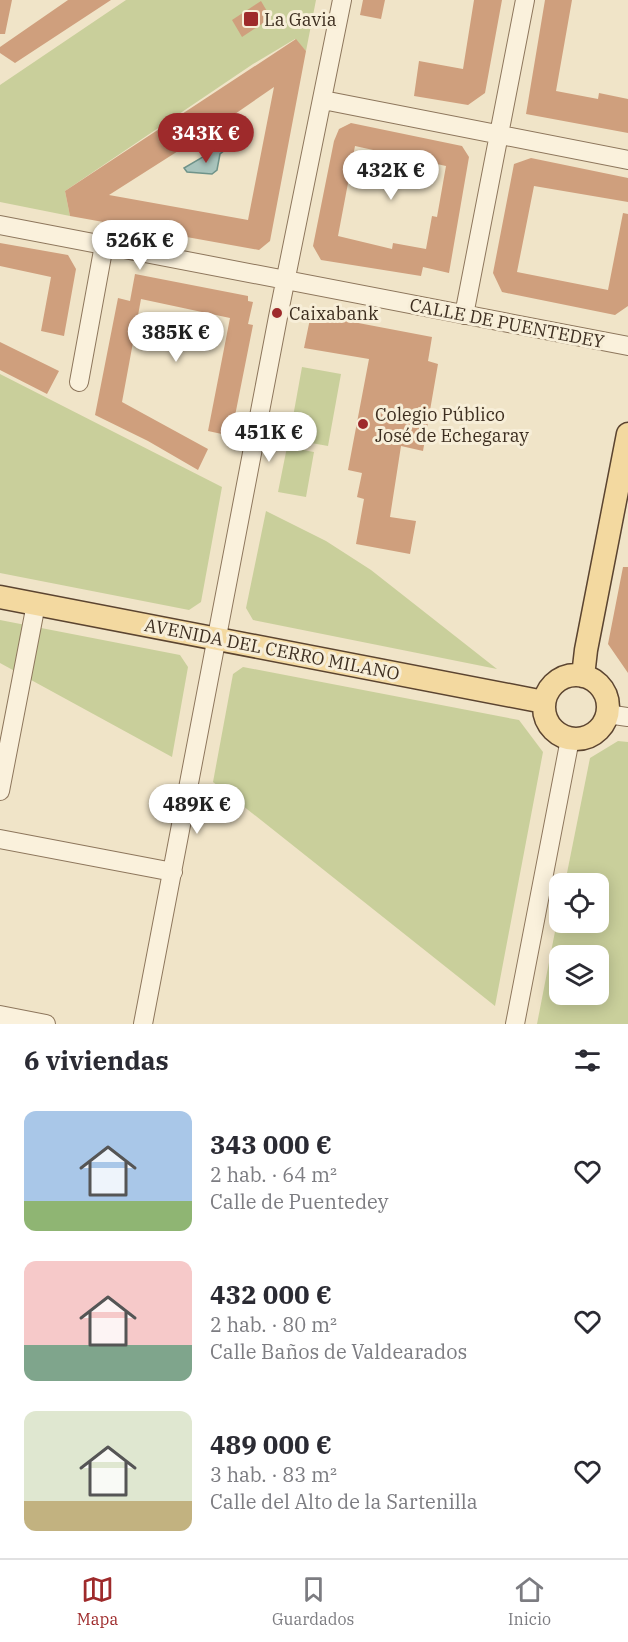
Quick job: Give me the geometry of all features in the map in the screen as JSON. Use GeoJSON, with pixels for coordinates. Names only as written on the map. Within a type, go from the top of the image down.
{"type":"FeatureCollection","features":[{"type":"Feature","properties":{"kind":"main road"},"geometry":{"type":"LineString","coordinates":[[583,676],[586,650],[628,434]]}},
{"type":"Feature","properties":{"kind":"main road","name":"AVENIDA DEL CERRO MILANO"},"geometry":{"type":"LineString","coordinates":[[0,597],[544,702]]}},
{"type":"Feature","properties":{"kind":"main road"},"geometry":{"type":"LineString","coordinates":[[573,675],[583,676],[591,679],[603,690],[608,705],[617,716],[604,723],[597,732],[580,740],[570,739],[552,728],[544,711],[544,702],[554,684],[573,675]]}},
{"type":"Feature","properties":{"kind":"street"},"geometry":{"type":"LineString","coordinates":[[143,1024],[342,0]]}},
{"type":"Feature","properties":{"kind":"street"},"geometry":{"type":"LineString","coordinates":[[464,315],[525,0]]}},
{"type":"Feature","properties":{"kind":"street"},"geometry":{"type":"LineString","coordinates":[[323,100],[628,160]]}},
{"type":"Feature","properties":{"kind":"street","name":"CALLE DE PUENTEDEY"},"geometry":{"type":"LineString","coordinates":[[0,225],[628,346]]}},
{"type":"Feature","properties":{"kind":"street"},"geometry":{"type":"LineString","coordinates":[[79,382],[104,245]]}},
{"type":"Feature","properties":{"kind":"street"},"geometry":{"type":"LineString","coordinates":[[0,791],[36,604]]}},
{"type":"Feature","properties":{"kind":"street"},"geometry":{"type":"LineString","coordinates":[[515,1024],[570,739]]}},
{"type":"Feature","properties":{"kind":"street"},"geometry":{"type":"LineString","coordinates":[[0,839],[173,872]]}},
{"type":"Feature","properties":{"kind":"street"},"geometry":{"type":"LineString","coordinates":[[0,1015],[46,1024]]}},
{"type":"Feature","properties":{"kind":"green space"},"geometry":{"type":"Polygon","coordinates":[[[126,0],[316,0],[306,51],[295,39],[253,64],[65,191],[70,216],[0,202],[0,85],[126,0]]]}},
{"type":"Feature","properties":{"kind":"green space"},"geometry":{"type":"Polygon","coordinates":[[[302,367],[341,374],[328,446],[289,439],[302,367]]]}},
{"type":"Feature","properties":{"kind":"green space"},"geometry":{"type":"Polygon","coordinates":[[[0,374],[222,487],[201,602],[189,610],[0,573],[0,374]]]}},
{"type":"Feature","properties":{"kind":"green space"},"geometry":{"type":"Polygon","coordinates":[[[287,447],[314,452],[306,497],[278,492],[287,447]]]}},
{"type":"Feature","properties":{"kind":"green space"},"geometry":{"type":"Polygon","coordinates":[[[266,511],[326,541],[371,570],[497,669],[253,620],[246,608],[266,511]]]}},
{"type":"Feature","properties":{"kind":"green space"},"geometry":{"type":"Polygon","coordinates":[[[0,620],[180,655],[188,667],[172,757],[0,663],[0,620]]]}},
{"type":"Feature","properties":{"kind":"green space"},"geometry":{"type":"Polygon","coordinates":[[[243,667],[519,720],[543,752],[495,1006],[213,782],[233,674],[243,667]]]}},
{"type":"Feature","properties":{"kind":"green space"},"geometry":{"type":"Polygon","coordinates":[[[618,741],[628,742],[628,1024],[537,1024],[549,962],[549,1005],[609,1005],[609,945],[552,945],[555,933],[609,933],[609,873],[567,873],[590,758],[618,741]]]}},
{"type":"Feature","properties":{"kind":"water"},"geometry":{"type":"Polygon","coordinates":[[[219,144],[224,144],[225,150],[220,154],[217,170],[212,174],[187,172],[184,168],[219,144]]]}},
{"type":"Feature","properties":{"kind":"building"},"geometry":{"type":"Polygon","coordinates":[[[0,0],[12,0],[5,34],[0,34],[0,0]]]}},
{"type":"Feature","properties":{"kind":"building"},"geometry":{"type":"Polygon","coordinates":[[[68,0],[111,0],[15,63],[0,53],[0,47],[68,0]]]}},
{"type":"Feature","properties":{"kind":"building"},"geometry":{"type":"Polygon","coordinates":[[[363,0],[385,0],[381,19],[360,15],[363,0]]]}},
{"type":"Feature","properties":{"kind":"building"},"geometry":{"type":"Polygon","coordinates":[[[474,0],[502,0],[485,93],[468,105],[414,96],[419,61],[463,69],[474,0]]]}},
{"type":"Feature","properties":{"kind":"building"},"geometry":{"type":"Polygon","coordinates":[[[545,0],[572,0],[556,91],[598,99],[599,93],[628,99],[628,133],[526,114],[545,0]]]}},
{"type":"Feature","properties":{"kind":"building","name":"La Gavia"},"geometry":{"type":"Polygon","coordinates":[[[261,1],[271,18],[242,37],[232,20],[261,1]]]}},
{"type":"Feature","properties":{"kind":"building"},"geometry":{"type":"Polygon","coordinates":[[[296,39],[306,51],[270,241],[259,250],[70,216],[65,191],[296,39]],[[274,87],[109,195],[248,220],[274,87]]]}},
{"type":"Feature","properties":{"kind":"building"},"geometry":{"type":"Polygon","coordinates":[[[351,123],[462,146],[469,157],[449,273],[423,267],[421,276],[321,260],[313,246],[334,141],[339,129],[351,123]],[[355,146],[338,236],[392,249],[393,243],[426,249],[432,216],[437,217],[446,166],[355,146]]]}},
{"type":"Feature","properties":{"kind":"building"},"geometry":{"type":"Polygon","coordinates":[[[531,158],[628,178],[628,202],[534,186],[517,272],[608,290],[623,213],[628,214],[628,306],[615,315],[502,292],[493,273],[514,164],[531,158]]]}},
{"type":"Feature","properties":{"kind":"building"},"geometry":{"type":"Polygon","coordinates":[[[0,243],[68,255],[76,269],[64,336],[41,331],[51,277],[0,266],[0,243]]]}},
{"type":"Feature","properties":{"kind":"building"},"geometry":{"type":"Polygon","coordinates":[[[135,274],[248,296],[248,301],[253,302],[248,324],[253,325],[231,436],[208,431],[230,318],[141,299],[122,402],[208,449],[198,470],[148,441],[95,415],[118,298],[130,301],[135,274]]]}},
{"type":"Feature","properties":{"kind":"building"},"geometry":{"type":"Polygon","coordinates":[[[311,314],[432,337],[428,361],[438,364],[423,451],[401,446],[390,517],[416,521],[410,554],[356,544],[364,499],[357,497],[362,473],[348,470],[369,359],[304,348],[311,314]]]}},
{"type":"Feature","properties":{"kind":"building"},"geometry":{"type":"Polygon","coordinates":[[[0,342],[59,371],[47,394],[0,370],[0,342]]]}},
{"type":"Feature","properties":{"kind":"building"},"geometry":{"type":"Polygon","coordinates":[[[623,567],[628,567],[628,673],[608,644],[623,567]]]}},
{"type":"Feature","properties":{"kind":"place","name":"La Gavia"},"geometry":{"type":"Point","coordinates":[251,19]}},
{"type":"Feature","properties":{"kind":"place","name":"Caixabank"},"geometry":{"type":"Point","coordinates":[277,313]}},
{"type":"Feature","properties":{"kind":"place","name":"Colegio Público José de Echegaray"},"geometry":{"type":"Point","coordinates":[363,424]}}]}
